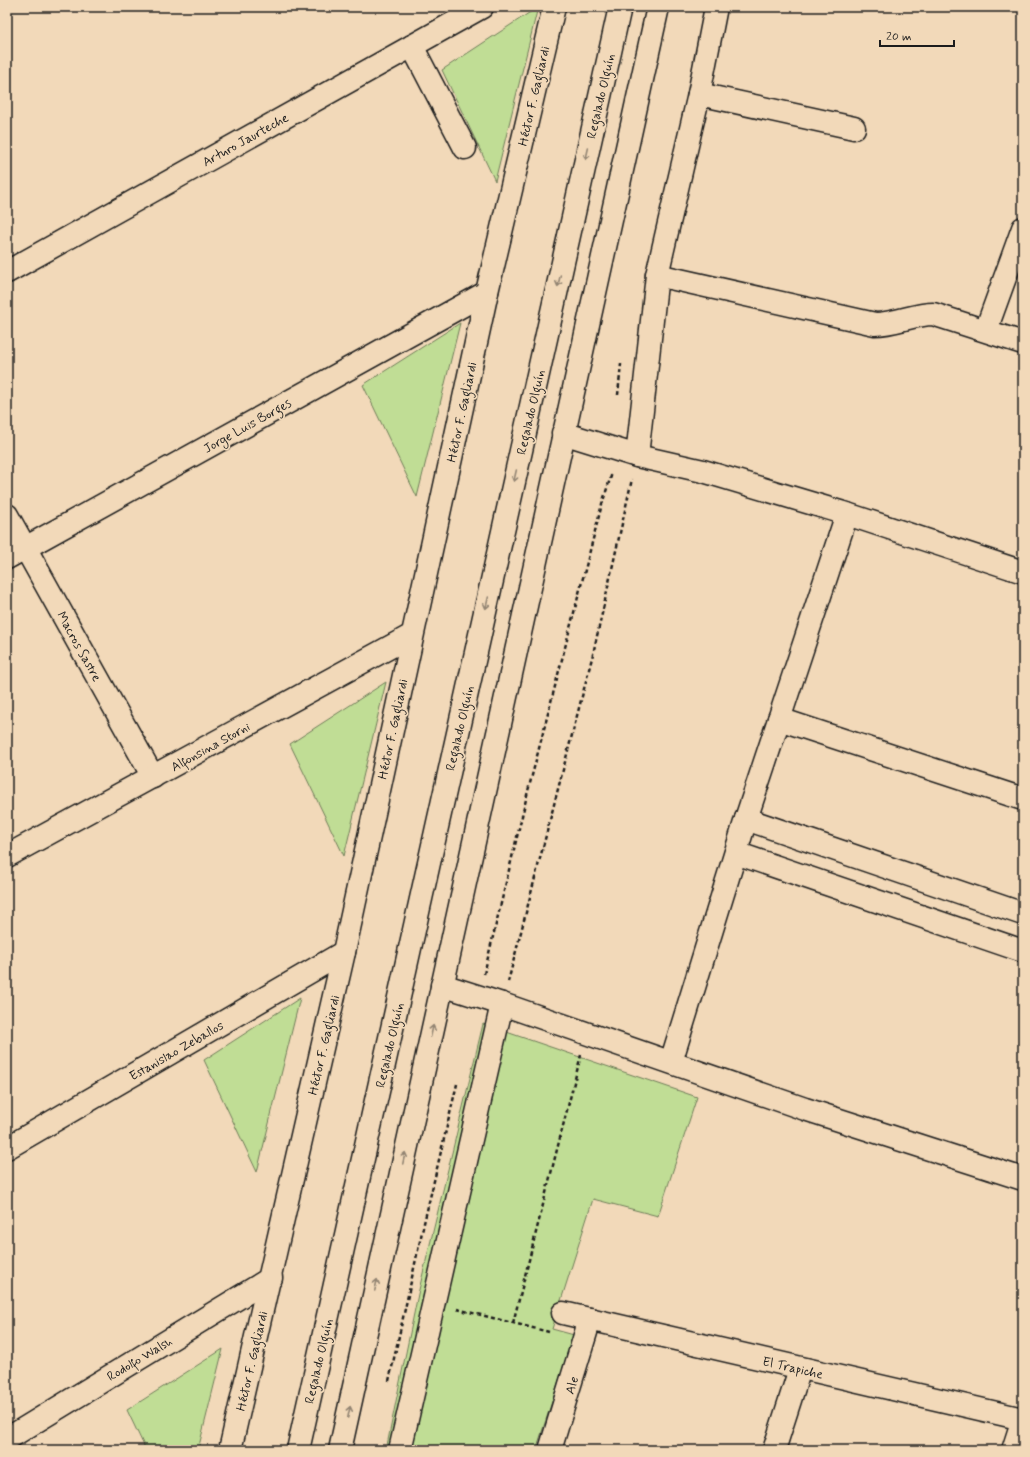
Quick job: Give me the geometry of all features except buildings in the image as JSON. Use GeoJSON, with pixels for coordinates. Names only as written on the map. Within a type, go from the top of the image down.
{"type":"FeatureCollection","features":[{"type":"Feature","properties":{"kind":"street","name":"Arturo Jaurteche"},"geometry":{"type":"LineString","coordinates":[[7,272],[482,7]]}},
{"type":"Feature","properties":{"kind":"street","name":"Héctor F. Gagliardi"},"geometry":{"type":"LineString","coordinates":[[230,1450],[271,1278],[344,952],[487,292],[554,7]]}},
{"type":"Feature","properties":{"kind":"street","name":"Regalado Olguín"},"geometry":{"type":"LineString","coordinates":[[298,1450],[620,7]]}},
{"type":"Feature","properties":{"kind":"street"},"geometry":{"type":"LineString","coordinates":[[340,1450],[658,7]]}},
{"type":"Feature","properties":{"kind":"street"},"geometry":{"type":"LineString","coordinates":[[637,456],[657,275],[699,94],[716,7]]}},
{"type":"Feature","properties":{"kind":"street"},"geometry":{"type":"LineString","coordinates":[[412,46],[465,148]]}},
{"type":"Feature","properties":{"kind":"street"},"geometry":{"type":"LineString","coordinates":[[699,94],[854,128]]}},
{"type":"Feature","properties":{"kind":"street"},"geometry":{"type":"LineString","coordinates":[[986,330],[1023,228]]}},
{"type":"Feature","properties":{"kind":"street"},"geometry":{"type":"LineString","coordinates":[[657,275],[875,324],[886,324],[926,314],[933,314],[1023,343]]}},
{"type":"Feature","properties":{"kind":"street","name":"Jorge Luis Borges"},"geometry":{"type":"LineString","coordinates":[[16,553],[487,292]]}},
{"type":"Feature","properties":{"kind":"street"},"geometry":{"type":"LineString","coordinates":[[563,433],[637,456],[703,471],[847,514],[1023,572]]}},
{"type":"Feature","properties":{"kind":"street"},"geometry":{"type":"LineString","coordinates":[[671,1062],[746,819],[847,514]]}},
{"type":"Feature","properties":{"kind":"street","name":"Macros Sastre"},"geometry":{"type":"LineString","coordinates":[[7,515],[16,553],[154,777]]}},
{"type":"Feature","properties":{"kind":"street","name":"Alfonsina Storni"},"geometry":{"type":"LineString","coordinates":[[7,856],[412,635]]}},
{"type":"Feature","properties":{"kind":"street"},"geometry":{"type":"LineString","coordinates":[[779,719],[1023,800]]}},
{"type":"Feature","properties":{"kind":"street"},"geometry":{"type":"LineString","coordinates":[[746,819],[1023,914]]}},
{"type":"Feature","properties":{"kind":"street"},"geometry":{"type":"LineString","coordinates":[[736,853],[1023,950]]}},
{"type":"Feature","properties":{"kind":"street","name":"Estanislao Zeballos"},"geometry":{"type":"LineString","coordinates":[[7,1148],[344,952]]}},
{"type":"Feature","properties":{"kind":"street"},"geometry":{"type":"LineString","coordinates":[[442,986],[502,1004],[805,1109],[1023,1179]]}},
{"type":"Feature","properties":{"kind":"street"},"geometry":{"type":"LineString","coordinates":[[400,1450],[502,1004]]}},
{"type":"Feature","properties":{"kind":"street","name":"Rodolfo Walsh"},"geometry":{"type":"LineString","coordinates":[[7,1439],[271,1278]]}},
{"type":"Feature","properties":{"kind":"street","name":"El Trapiche"},"geometry":{"type":"LineString","coordinates":[[563,1313],[800,1369],[1023,1419]]}},
{"type":"Feature","properties":{"kind":"street","name":"Ale"},"geometry":{"type":"LineString","coordinates":[[550,1450],[590,1319]]}},
{"type":"Feature","properties":{"kind":"street"},"geometry":{"type":"LineString","coordinates":[[774,1450],[800,1369]]}},
{"type":"Feature","properties":{"kind":"street"},"geometry":{"type":"LineString","coordinates":[[1012,1450],[1023,1419]]}},
{"type":"Feature","properties":{"kind":"path"},"geometry":{"type":"LineString","coordinates":[[618,398],[622,360]]}},
{"type":"Feature","properties":{"kind":"path"},"geometry":{"type":"LineString","coordinates":[[478,997],[528,790],[602,504],[613,470],[614,449]]}},
{"type":"Feature","properties":{"kind":"path"},"geometry":{"type":"LineString","coordinates":[[502,1004],[593,654],[637,456]]}},
{"type":"Feature","properties":{"kind":"path"},"geometry":{"type":"LineString","coordinates":[[513,1323],[587,1033]]}},
{"type":"Feature","properties":{"kind":"path"},"geometry":{"type":"LineString","coordinates":[[389,1382],[424,1223],[458,1080]]}},
{"type":"Feature","properties":{"kind":"path"},"geometry":{"type":"LineString","coordinates":[[434,1303],[584,1341]]}},
{"type":"Feature","properties":{"kind":"green space"},"geometry":{"type":"Polygon","coordinates":[[[538,7],[495,181],[442,70],[538,7]]]}},
{"type":"Feature","properties":{"kind":"green space"},"geometry":{"type":"Polygon","coordinates":[[[460,323],[417,497],[363,385],[460,323]]]}},
{"type":"Feature","properties":{"kind":"green space"},"geometry":{"type":"Polygon","coordinates":[[[386,682],[344,856],[290,744],[386,682]]]}},
{"type":"Feature","properties":{"kind":"green space"},"geometry":{"type":"Polygon","coordinates":[[[300,998],[257,1172],[204,1060],[300,998]]]}},
{"type":"Feature","properties":{"kind":"green space"},"geometry":{"type":"Polygon","coordinates":[[[483,1024],[697,1097],[658,1216],[593,1199],[552,1329],[574,1335],[536,1450],[386,1450],[418,1294],[483,1024]]]}},
{"type":"Feature","properties":{"kind":"green space"},"geometry":{"type":"Polygon","coordinates":[[[223,1349],[198,1450],[146,1450],[127,1410],[223,1349]]]}}]}
